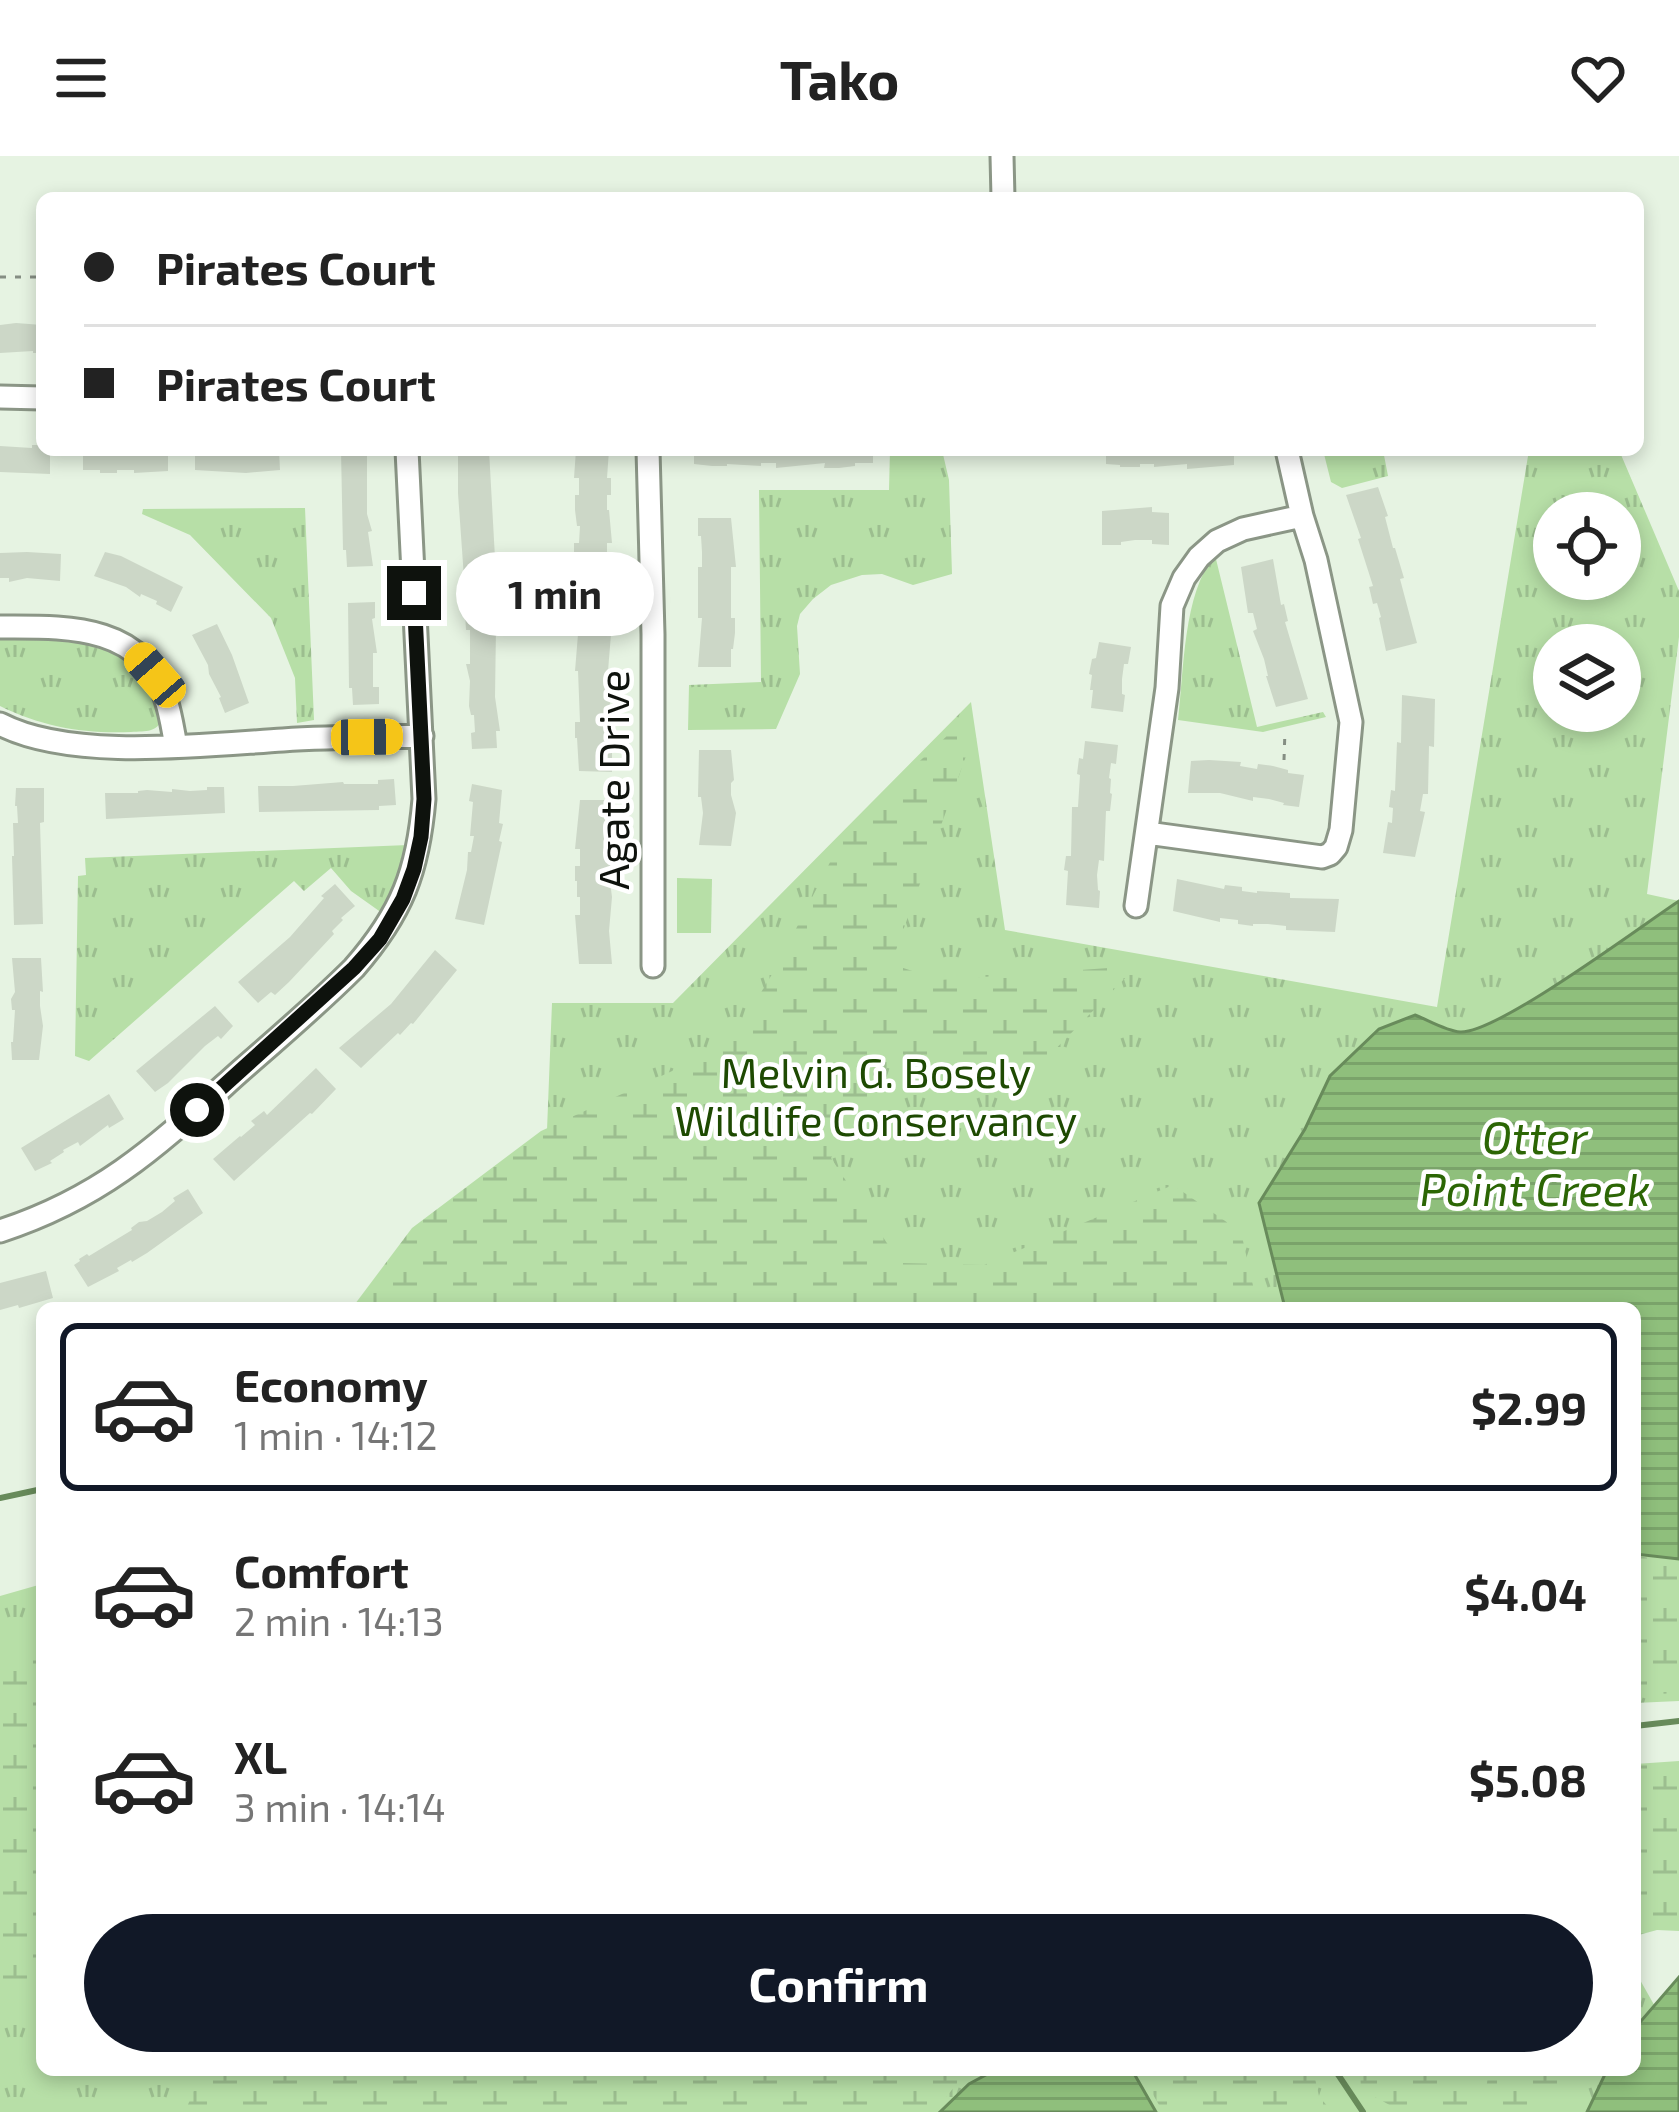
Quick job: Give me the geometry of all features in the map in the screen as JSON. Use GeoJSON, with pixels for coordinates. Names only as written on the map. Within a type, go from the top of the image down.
{"type":"FeatureCollection","features":[{"type":"Feature","properties":{"kind":"street"},"geometry":{"type":"LineString","coordinates":[[1002,156],[1003,192]]}},
{"type":"Feature","properties":{"kind":"street"},"geometry":{"type":"LineString","coordinates":[[0,397],[36,398]]}},
{"type":"Feature","properties":{"kind":"street"},"geometry":{"type":"LineString","coordinates":[[0,1232],[88,1195],[164,1140],[328,994],[380,939],[403,899],[418,853],[424,799],[407,456]]}},
{"type":"Feature","properties":{"kind":"street","name":"Agate Drive"},"geometry":{"type":"LineString","coordinates":[[648,456],[653,966]]}},
{"type":"Feature","properties":{"kind":"street"},"geometry":{"type":"LineString","coordinates":[[1147,833],[1322,856],[1336,847],[1351,722],[1288,456]]}},
{"type":"Feature","properties":{"kind":"street"},"geometry":{"type":"LineString","coordinates":[[1136,906],[1167,688],[1172,606],[1184,578],[1217,541],[1243,529],[1302,516]]}},
{"type":"Feature","properties":{"kind":"street"},"geometry":{"type":"LineString","coordinates":[[0,627],[78,628],[105,634],[128,649],[155,675],[166,698],[176,746]]}},
{"type":"Feature","properties":{"kind":"street"},"geometry":{"type":"LineString","coordinates":[[0,724],[68,744],[176,746],[422,736]]}},
{"type":"Feature","properties":{"kind":"path"},"geometry":{"type":"LineString","coordinates":[[0,277],[36,277]]}},
{"type":"Feature","properties":{"kind":"path"},"geometry":{"type":"LineString","coordinates":[[1284,760],[1285,730]]}},
{"type":"Feature","properties":{"kind":"green space"},"geometry":{"type":"Polygon","coordinates":[[[890,456],[943,456],[949,480],[952,574],[913,585],[882,574],[831,585],[800,614],[800,674],[776,729],[688,730],[689,685],[761,682],[759,490],[889,490],[890,456]]]}},
{"type":"Feature","properties":{"kind":"green space"},"geometry":{"type":"Polygon","coordinates":[[[1324,456],[1384,456],[1388,476],[1342,488],[1331,482],[1324,456]]]}},
{"type":"Feature","properties":{"kind":"green space","name":"Melvin G. Bosely Wildlife Conservancy"},"geometry":{"type":"Polygon","coordinates":[[[1528,456],[1622,456],[1637,492],[1533,492],[1533,600],[1641,600],[1641,502],[1679,591],[1679,637],[1647,894],[1679,901],[1679,1701],[1641,1703],[1641,1302],[540,1302],[552,1003],[673,1003],[971,702],[1005,930],[1437,1007],[1528,456]]]}},
{"type":"Feature","properties":{"kind":"green space"},"geometry":{"type":"Polygon","coordinates":[[[305,508],[314,720],[297,723],[295,678],[271,618],[190,535],[142,514],[143,509],[305,508]]]}},
{"type":"Feature","properties":{"kind":"green space"},"geometry":{"type":"Polygon","coordinates":[[[1215,555],[1257,727],[1323,712],[1326,717],[1263,732],[1178,720],[1191,611],[1204,571],[1215,555]]]}},
{"type":"Feature","properties":{"kind":"green space"},"geometry":{"type":"Polygon","coordinates":[[[0,636],[77,636],[106,643],[146,673],[163,718],[150,730],[97,732],[48,724],[0,706],[0,636]]]}},
{"type":"Feature","properties":{"kind":"green space"},"geometry":{"type":"Polygon","coordinates":[[[960,724],[970,745],[891,964],[940,980],[1137,966],[1032,1073],[887,1068],[831,1158],[900,1263],[984,1265],[1173,1185],[1241,1232],[1257,1302],[356,1302],[412,1228],[541,1131],[729,1045],[777,966],[848,827],[960,724]]]}},
{"type":"Feature","properties":{"kind":"green space"},"geometry":{"type":"Polygon","coordinates":[[[408,845],[382,913],[351,891],[331,868],[304,891],[294,881],[89,1061],[75,1056],[78,876],[86,875],[85,858],[408,845]]]}},
{"type":"Feature","properties":{"kind":"green space"},"geometry":{"type":"Polygon","coordinates":[[[677,878],[712,879],[711,933],[677,933],[677,878]]]}},
{"type":"Feature","properties":{"kind":"green space"},"geometry":{"type":"Polygon","coordinates":[[[1641,1556],[1679,1565],[1679,1693],[1641,1695],[1641,1556]]]}},
{"type":"Feature","properties":{"kind":"green space"},"geometry":{"type":"Polygon","coordinates":[[[36,1586],[36,2076],[1641,2076],[1641,1982],[1679,2049],[1679,2112],[0,2112],[0,1596],[36,1586]]]}},
{"type":"Feature","properties":{"kind":"green space"},"geometry":{"type":"Polygon","coordinates":[[[36,1643],[36,1982],[0,2015],[0,1652],[36,1643]]]}},
{"type":"Feature","properties":{"kind":"green space"},"geometry":{"type":"Polygon","coordinates":[[[1679,1761],[1679,1931],[1641,1934],[1641,1764],[1679,1761]]]}},
{"type":"Feature","properties":{"kind":"green space"},"geometry":{"type":"Polygon","coordinates":[[[200,2076],[963,2076],[934,2112],[185,2112],[200,2076]]]}},
{"type":"Feature","properties":{"kind":"green space"},"geometry":{"type":"Polygon","coordinates":[[[1142,2076],[1314,2076],[1319,2096],[1332,2112],[1163,2112],[1142,2076]]]}},
{"type":"Feature","properties":{"kind":"green space"},"geometry":{"type":"Polygon","coordinates":[[[1360,2076],[1470,2076],[1468,2111],[1483,2109],[1488,2076],[1562,2076],[1554,2112],[1402,2112],[1361,2089],[1360,2076]]]}},
{"type":"Feature","properties":{"kind":"water","name":"Otter Point Creek"},"geometry":{"type":"Polygon","coordinates":[[[1679,901],[1679,1559],[1641,1555],[1641,1302],[1284,1302],[1259,1203],[1305,1129],[1330,1076],[1379,1029],[1415,1015],[1455,1031],[1478,1028],[1536,998],[1679,901]]]}},
{"type":"Feature","properties":{"kind":"water"},"geometry":{"type":"Polygon","coordinates":[[[1679,1977],[1679,2112],[1587,2112],[1604,2076],[1641,2076],[1641,2021],[1679,1977]]]}},
{"type":"Feature","properties":{"kind":"water"},"geometry":{"type":"Polygon","coordinates":[[[984,2076],[1135,2076],[1156,2112],[940,2112],[984,2076]]]}},
{"type":"Feature","properties":{"kind":"building"},"geometry":{"type":"Polygon","coordinates":[[[0,325],[36,325],[36,353],[0,353],[0,325]]]}},
{"type":"Feature","properties":{"kind":"building"},"geometry":{"type":"Polygon","coordinates":[[[36,445],[36,456],[50,456],[50,474],[0,472],[0,446],[36,445]]]}},
{"type":"Feature","properties":{"kind":"building"},"geometry":{"type":"Polygon","coordinates":[[[83,456],[168,456],[168,471],[83,470],[83,456]]]}},
{"type":"Feature","properties":{"kind":"building"},"geometry":{"type":"Polygon","coordinates":[[[195,456],[279,456],[280,470],[195,470],[195,456]]]}},
{"type":"Feature","properties":{"kind":"building"},"geometry":{"type":"Polygon","coordinates":[[[341,456],[367,456],[373,566],[347,567],[341,456]]]}},
{"type":"Feature","properties":{"kind":"building"},"geometry":{"type":"Polygon","coordinates":[[[458,456],[489,456],[496,576],[464,578],[458,456]]]}},
{"type":"Feature","properties":{"kind":"building"},"geometry":{"type":"Polygon","coordinates":[[[576,456],[609,456],[611,593],[579,592],[574,543],[579,543],[575,495],[579,495],[579,478],[574,478],[576,456]]]}},
{"type":"Feature","properties":{"kind":"building"},"geometry":{"type":"Polygon","coordinates":[[[694,456],[873,456],[873,463],[839,468],[824,468],[825,463],[776,468],[776,463],[694,464],[694,456]]]}},
{"type":"Feature","properties":{"kind":"building"},"geometry":{"type":"Polygon","coordinates":[[[1106,456],[1234,456],[1234,465],[1187,469],[1187,464],[1106,464],[1106,456]]]}},
{"type":"Feature","properties":{"kind":"building"},"geometry":{"type":"Polygon","coordinates":[[[1378,487],[1417,643],[1386,651],[1361,538],[1346,495],[1378,487]]]}},
{"type":"Feature","properties":{"kind":"building"},"geometry":{"type":"Polygon","coordinates":[[[1152,507],[1152,512],[1169,513],[1169,545],[1135,540],[1102,545],[1102,511],[1152,507]]]}},
{"type":"Feature","properties":{"kind":"building"},"geometry":{"type":"Polygon","coordinates":[[[698,518],[731,518],[736,567],[731,567],[735,633],[731,667],[698,667],[702,552],[698,518]]]}},
{"type":"Feature","properties":{"kind":"building"},"geometry":{"type":"Polygon","coordinates":[[[105,552],[183,587],[171,612],[157,601],[94,576],[105,552]]]}},
{"type":"Feature","properties":{"kind":"building"},"geometry":{"type":"Polygon","coordinates":[[[0,553],[61,554],[60,581],[0,578],[0,553]]]}},
{"type":"Feature","properties":{"kind":"building"},"geometry":{"type":"Polygon","coordinates":[[[1273,559],[1285,622],[1308,699],[1276,707],[1253,631],[1257,629],[1253,613],[1248,613],[1241,567],[1273,559]]]}},
{"type":"Feature","properties":{"kind":"building"},"geometry":{"type":"Polygon","coordinates":[[[375,602],[373,687],[379,687],[379,704],[353,705],[348,603],[375,602]]]}},
{"type":"Feature","properties":{"kind":"building"},"geometry":{"type":"Polygon","coordinates":[[[491,612],[492,628],[496,628],[495,697],[500,731],[496,731],[497,748],[472,749],[474,715],[466,664],[470,664],[470,630],[466,630],[465,613],[491,612]]]}},
{"type":"Feature","properties":{"kind":"building"},"geometry":{"type":"Polygon","coordinates":[[[579,622],[612,622],[608,738],[612,772],[579,771],[575,671],[579,622]]]}},
{"type":"Feature","properties":{"kind":"building"},"geometry":{"type":"Polygon","coordinates":[[[217,624],[249,703],[225,713],[192,635],[217,624]]]}},
{"type":"Feature","properties":{"kind":"building"},"geometry":{"type":"Polygon","coordinates":[[[1099,642],[1131,647],[1122,679],[1123,712],[1091,708],[1089,674],[1099,642]]]}},
{"type":"Feature","properties":{"kind":"building"},"geometry":{"type":"Polygon","coordinates":[[[1402,695],[1435,699],[1434,747],[1429,746],[1428,794],[1423,794],[1420,811],[1425,812],[1415,857],[1383,853],[1388,822],[1392,823],[1393,808],[1389,807],[1391,790],[1395,791],[1397,742],[1401,743],[1402,695]]]}},
{"type":"Feature","properties":{"kind":"building"},"geometry":{"type":"Polygon","coordinates":[[[1085,741],[1118,745],[1109,778],[1112,794],[1110,811],[1106,811],[1104,861],[1099,860],[1097,875],[1099,908],[1066,905],[1068,871],[1064,870],[1066,856],[1071,856],[1072,807],[1078,807],[1077,774],[1085,741]]]}},
{"type":"Feature","properties":{"kind":"building"},"geometry":{"type":"Polygon","coordinates":[[[699,750],[731,750],[736,813],[731,846],[699,845],[703,813],[698,797],[699,750]]]}},
{"type":"Feature","properties":{"kind":"building"},"geometry":{"type":"Polygon","coordinates":[[[1191,761],[1241,762],[1240,766],[1257,769],[1258,764],[1273,766],[1304,775],[1299,807],[1269,799],[1188,793],[1191,761]]]}},
{"type":"Feature","properties":{"kind":"building"},"geometry":{"type":"Polygon","coordinates":[[[394,779],[396,805],[379,806],[379,810],[259,812],[258,786],[378,784],[378,780],[394,779]]]}},
{"type":"Feature","properties":{"kind":"building"},"geometry":{"type":"Polygon","coordinates":[[[472,784],[502,790],[502,842],[484,925],[455,919],[474,836],[470,836],[472,784]]]}},
{"type":"Feature","properties":{"kind":"building"},"geometry":{"type":"Polygon","coordinates":[[[224,787],[225,813],[106,819],[105,793],[224,787]]]}},
{"type":"Feature","properties":{"kind":"building"},"geometry":{"type":"Polygon","coordinates":[[[16,788],[44,788],[44,822],[40,823],[43,924],[14,925],[16,788]]]}},
{"type":"Feature","properties":{"kind":"building"},"geometry":{"type":"Polygon","coordinates":[[[580,800],[612,800],[608,882],[612,964],[579,964],[575,915],[580,915],[580,897],[575,866],[580,866],[580,849],[575,849],[580,800]]]}},
{"type":"Feature","properties":{"kind":"building"},"geometry":{"type":"Polygon","coordinates":[[[1177,879],[1224,889],[1225,885],[1257,893],[1290,893],[1290,898],[1339,899],[1335,932],[1253,926],[1220,918],[1220,922],[1173,911],[1177,879]]]}},
{"type":"Feature","properties":{"kind":"building"},"geometry":{"type":"Polygon","coordinates":[[[335,884],[355,906],[289,982],[258,1003],[238,982],[290,937],[335,884]]]}},
{"type":"Feature","properties":{"kind":"building"},"geometry":{"type":"Polygon","coordinates":[[[435,950],[457,970],[413,1024],[361,1068],[339,1048],[391,1004],[435,950]]]}},
{"type":"Feature","properties":{"kind":"building"},"geometry":{"type":"Polygon","coordinates":[[[12,958],[41,958],[39,1060],[12,1060],[12,958]]]}},
{"type":"Feature","properties":{"kind":"building"},"geometry":{"type":"Polygon","coordinates":[[[215,1006],[233,1026],[155,1092],[136,1071],[215,1006]]]}},
{"type":"Feature","properties":{"kind":"building"},"geometry":{"type":"Polygon","coordinates":[[[316,1068],[336,1089],[234,1181],[213,1159],[316,1068]]]}},
{"type":"Feature","properties":{"kind":"building"},"geometry":{"type":"Polygon","coordinates":[[[109,1094],[124,1119],[80,1146],[78,1142],[63,1150],[52,1163],[35,1171],[21,1148],[109,1094]]]}},
{"type":"Feature","properties":{"kind":"building"},"geometry":{"type":"Polygon","coordinates":[[[188,1189],[203,1213],[88,1287],[74,1265],[79,1259],[162,1212],[188,1189]]]}},
{"type":"Feature","properties":{"kind":"building"},"geometry":{"type":"Polygon","coordinates":[[[46,1271],[53,1298],[0,1310],[0,1283],[46,1271]]]}},
{"type":"Feature","properties":{"kind":"waterway"},"geometry":{"type":"LineString","coordinates":[[0,1498],[36,1490]]}},
{"type":"Feature","properties":{"kind":"waterway"},"geometry":{"type":"LineString","coordinates":[[1641,1725],[1679,1721]]}},
{"type":"Feature","properties":{"kind":"waterway"},"geometry":{"type":"LineString","coordinates":[[1339,2076],[1363,2112]]}},
{"type":"Feature","properties":{"kind":"route"},"geometry":{"type":"LineString","coordinates":[[197,1110],[354,968],[380,939],[403,899],[421,837],[424,799],[414,593]]}}]}
